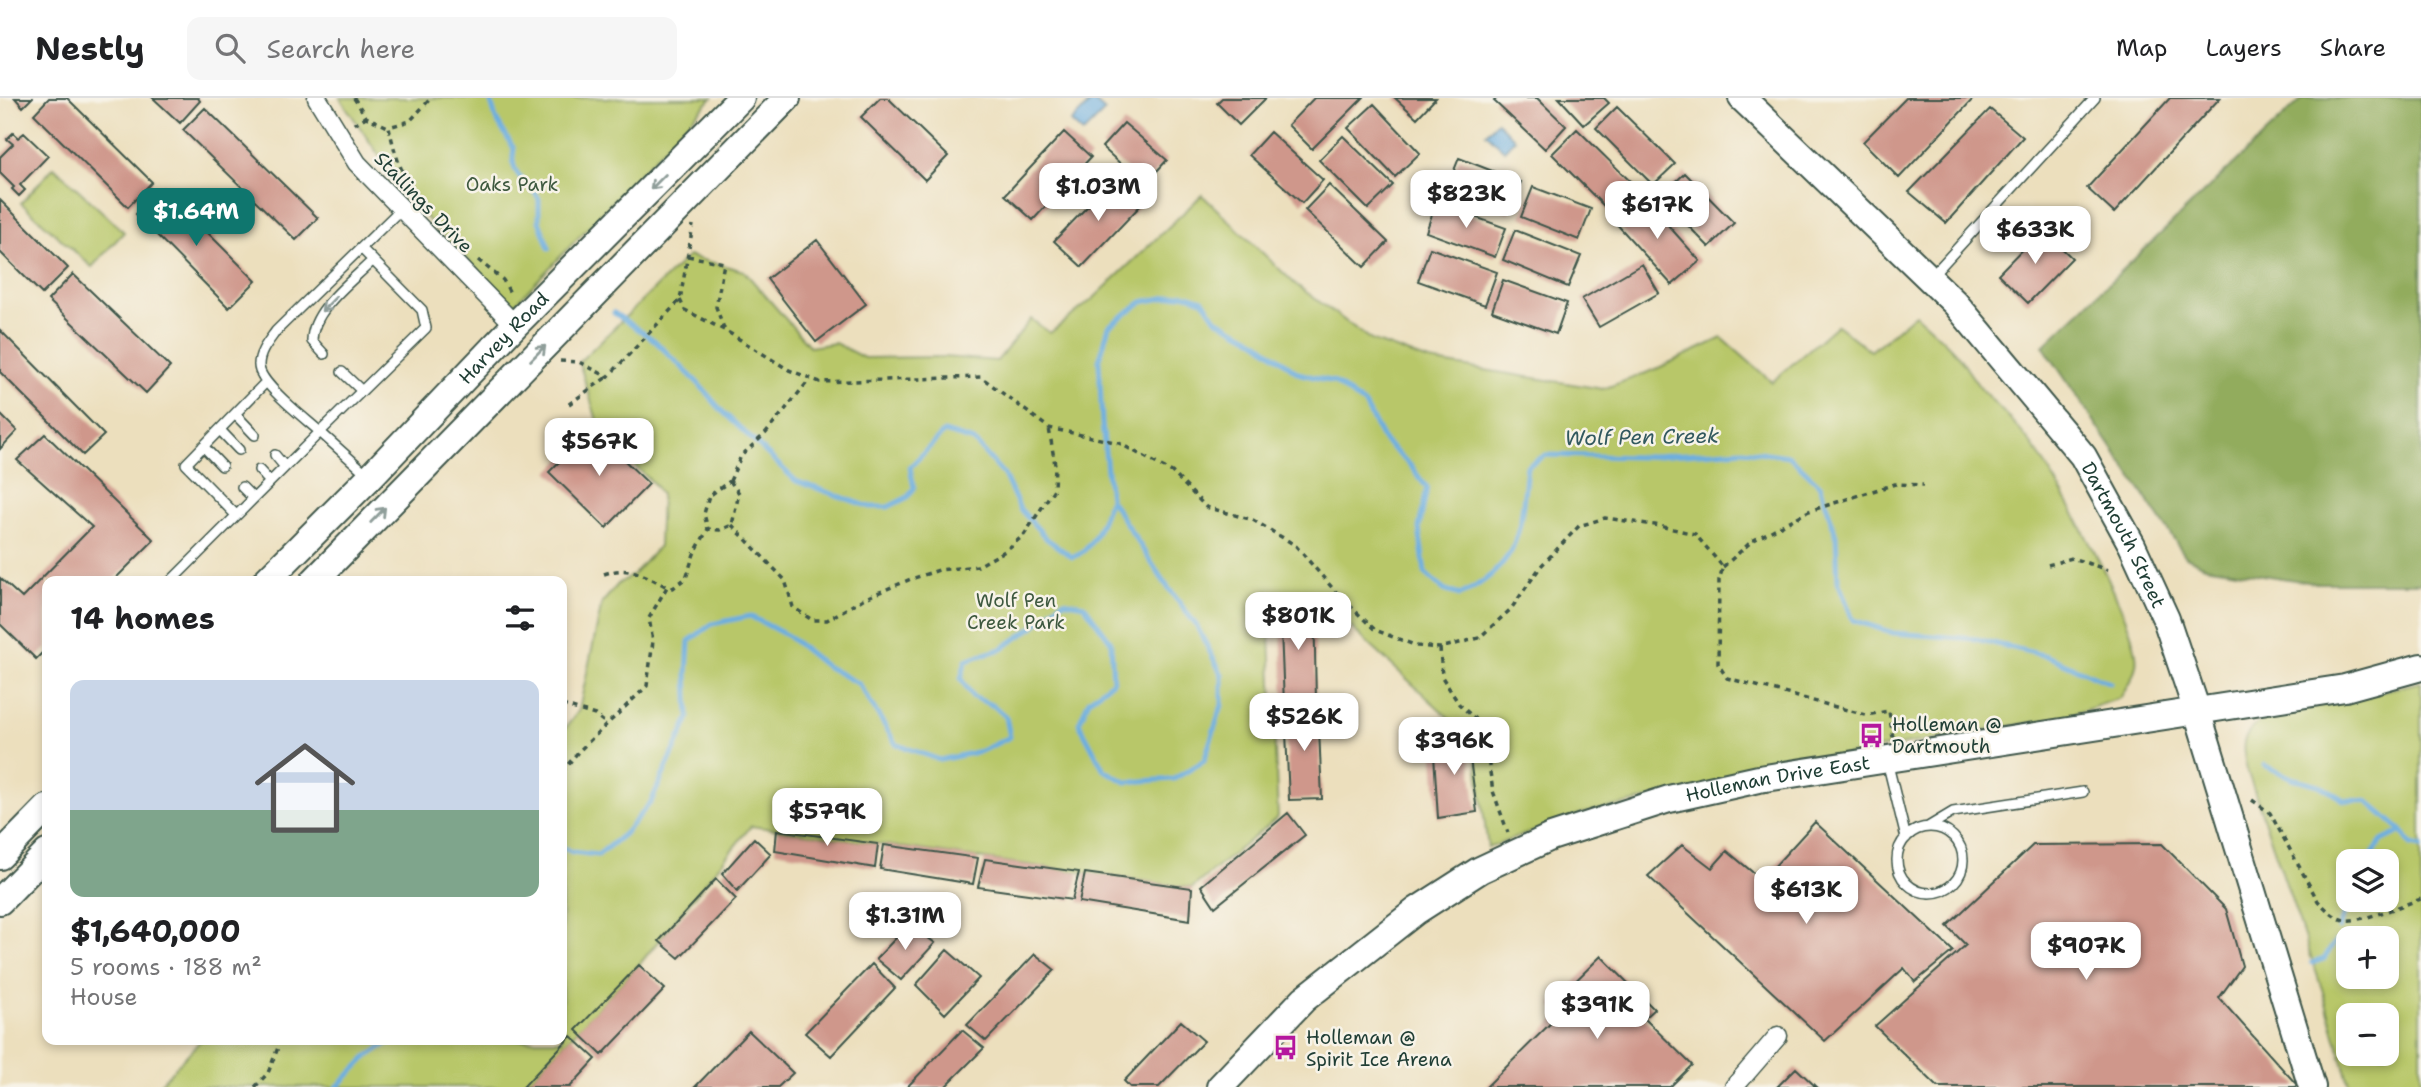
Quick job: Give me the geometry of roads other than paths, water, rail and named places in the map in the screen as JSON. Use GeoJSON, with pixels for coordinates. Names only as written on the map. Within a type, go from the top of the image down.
{"type":"FeatureCollection","features":[{"type":"Feature","properties":{"kind":"street","name":"Stallings Drive"},"geometry":{"type":"LineString","coordinates":[[317,98],[357,163],[515,325]]}},
{"type":"Feature","properties":{"kind":"street","name":"Harvey Road"},"geometry":{"type":"LineString","coordinates":[[271,576],[741,98]]}},
{"type":"Feature","properties":{"kind":"street"},"geometry":{"type":"LineString","coordinates":[[695,191],[688,177],[740,121],[747,98]]}},
{"type":"Feature","properties":{"kind":"street","name":"Harvey Road"},"geometry":{"type":"LineString","coordinates":[[318,576],[787,98]]}},
{"type":"Feature","properties":{"kind":"street","name":"Dartmouth Street"},"geometry":{"type":"LineString","coordinates":[[1742,98],[1955,303],[2082,456],[2132,545],[2166,619],[2197,711],[2312,1087]]}},
{"type":"Feature","properties":{"kind":"street"},"geometry":{"type":"LineString","coordinates":[[301,576],[303,567],[346,522],[348,498]]}},
{"type":"Feature","properties":{"kind":"street","name":"Holleman Drive East"},"geometry":{"type":"LineString","coordinates":[[1220,1087],[1304,999],[1416,911],[1480,870],[1551,837],[1669,799],[1759,779],[2345,688],[2421,667]]}},
{"type":"Feature","properties":{"kind":"street"},"geometry":{"type":"LineString","coordinates":[[0,856],[42,813]]}},
{"type":"Feature","properties":{"kind":"street"},"geometry":{"type":"LineString","coordinates":[[0,901],[42,858]]}},
{"type":"Feature","properties":{"kind":"street"},"geometry":{"type":"LineString","coordinates":[[1734,1087],[1778,1035]]}},
{"type":"Feature","properties":{"kind":"lane"},"geometry":{"type":"LineString","coordinates":[[1930,279],[2095,98]]}},
{"type":"Feature","properties":{"kind":"lane"},"geometry":{"type":"LineString","coordinates":[[370,477],[262,378],[258,365],[276,331],[401,209]]}},
{"type":"Feature","properties":{"kind":"lane"},"geometry":{"type":"LineString","coordinates":[[179,576],[236,515],[426,328],[422,310],[362,249]]}},
{"type":"Feature","properties":{"kind":"lane"},"geometry":{"type":"LineString","coordinates":[[324,354],[312,341],[312,331],[319,314],[373,260]]}},
{"type":"Feature","properties":{"kind":"lane"},"geometry":{"type":"LineString","coordinates":[[342,372],[362,391]]}},
{"type":"Feature","properties":{"kind":"lane"},"geometry":{"type":"LineString","coordinates":[[236,515],[186,464],[266,382]]}},
{"type":"Feature","properties":{"kind":"lane"},"geometry":{"type":"LineString","coordinates":[[235,414],[255,435]]}},
{"type":"Feature","properties":{"kind":"lane"},"geometry":{"type":"LineString","coordinates":[[220,430],[239,450]]}},
{"type":"Feature","properties":{"kind":"lane"},"geometry":{"type":"LineString","coordinates":[[203,446],[222,466]]}},
{"type":"Feature","properties":{"kind":"lane"},"geometry":{"type":"LineString","coordinates":[[275,455],[285,467]]}},
{"type":"Feature","properties":{"kind":"lane"},"geometry":{"type":"LineString","coordinates":[[259,470],[270,482]]}},
{"type":"Feature","properties":{"kind":"lane"},"geometry":{"type":"LineString","coordinates":[[242,487],[253,498]]}},
{"type":"Feature","properties":{"kind":"lane"},"geometry":{"type":"LineString","coordinates":[[1892,758],[1906,838]]}},
{"type":"Feature","properties":{"kind":"lane"},"geometry":{"type":"LineString","coordinates":[[1928,827],[1953,811],[2083,792]]}},
{"type":"Feature","properties":{"kind":"lane"},"geometry":{"type":"LineString","coordinates":[[1928,827],[1949,833],[1962,850],[1964,861],[1962,872],[1948,889],[1927,894],[1916,891],[1900,876],[1897,854],[1906,838],[1917,829],[1928,827]]}},
{"type":"Feature","properties":{"kind":"water"},"geometry":{"type":"Polygon","coordinates":[[[1093,100],[1105,111],[1083,133],[1071,122],[1093,100]]]}},
{"type":"Feature","properties":{"kind":"water"},"geometry":{"type":"Polygon","coordinates":[[[1497,122],[1515,139],[1504,150],[1486,133],[1497,122]]]}},
{"type":"Feature","properties":{"kind":"waterway"},"geometry":{"type":"LineString","coordinates":[[490,98],[496,119],[514,149],[516,172],[539,199],[539,221],[549,248]]}},
{"type":"Feature","properties":{"kind":"waterway","name":"Wolf Pen Creek"},"geometry":{"type":"LineString","coordinates":[[567,850],[598,855],[624,834],[651,802],[689,718],[689,641],[712,624],[750,616],[788,636],[824,665],[859,684],[896,744],[940,760],[981,751],[1010,737],[1006,717],[994,706],[973,697],[961,679],[966,660],[1001,649],[1032,628],[1063,601],[1084,605],[1111,642],[1113,681],[1089,700],[1079,723],[1104,770],[1126,782],[1174,779],[1204,761],[1222,705],[1222,675],[1196,625],[1164,582],[1110,499],[1099,361],[1109,326],[1142,302],[1184,294],[1203,300],[1216,319],[1258,342],[1298,373],[1334,382],[1365,405],[1384,441],[1410,465],[1427,488],[1419,528],[1425,573],[1444,590],[1460,595],[1496,571],[1507,557],[1519,526],[1527,466],[1546,455],[1641,457],[1743,450],[1789,456],[1820,485],[1836,535],[1838,581],[1853,620],[1893,633],[1976,639],[2047,656],[2110,683]]}},
{"type":"Feature","properties":{"kind":"waterway"},"geometry":{"type":"LineString","coordinates":[[614,313],[654,340],[721,410],[796,481],[870,507],[888,507],[908,497],[914,488],[910,467],[944,432],[974,441],[1004,475],[1020,509],[1047,539],[1072,557],[1080,554],[1092,541],[1110,499]]}},
{"type":"Feature","properties":{"kind":"waterway","name":"Wolf Pen Creek"},"geometry":{"type":"LineString","coordinates":[[2264,765],[2292,778],[2319,785],[2344,800],[2367,801],[2402,831],[2411,845],[2421,847]]}},
{"type":"Feature","properties":{"kind":"waterway"},"geometry":{"type":"LineString","coordinates":[[2376,849],[2382,841],[2402,831]]}},
{"type":"Feature","properties":{"kind":"waterway"},"geometry":{"type":"LineString","coordinates":[[2340,926],[2345,912]]}},
{"type":"Feature","properties":{"kind":"waterway"},"geometry":{"type":"LineString","coordinates":[[2312,963],[2324,959],[2335,942]]}},
{"type":"Feature","properties":{"kind":"waterway","name":"Wolf Pen Creek"},"geometry":{"type":"LineString","coordinates":[[337,1087],[368,1056],[385,1045]]}},
{"type":"Feature","properties":{"kind":"place","name":"Holleman @ Dartmouth"},"geometry":{"type":"Point","coordinates":[1872,735]}},
{"type":"Feature","properties":{"kind":"place","name":"Holleman @ Spirit Ice Arena"},"geometry":{"type":"Point","coordinates":[1286,1048]}},
{"type":"Feature","properties":{"kind":"park label","name":"Oaks Park"},"geometry":{"type":"Point","coordinates":[512,184]}},
{"type":"Feature","properties":{"kind":"park label","name":"Wolf Pen Creek Park"},"geometry":{"type":"Point","coordinates":[1016,611]}}]}
